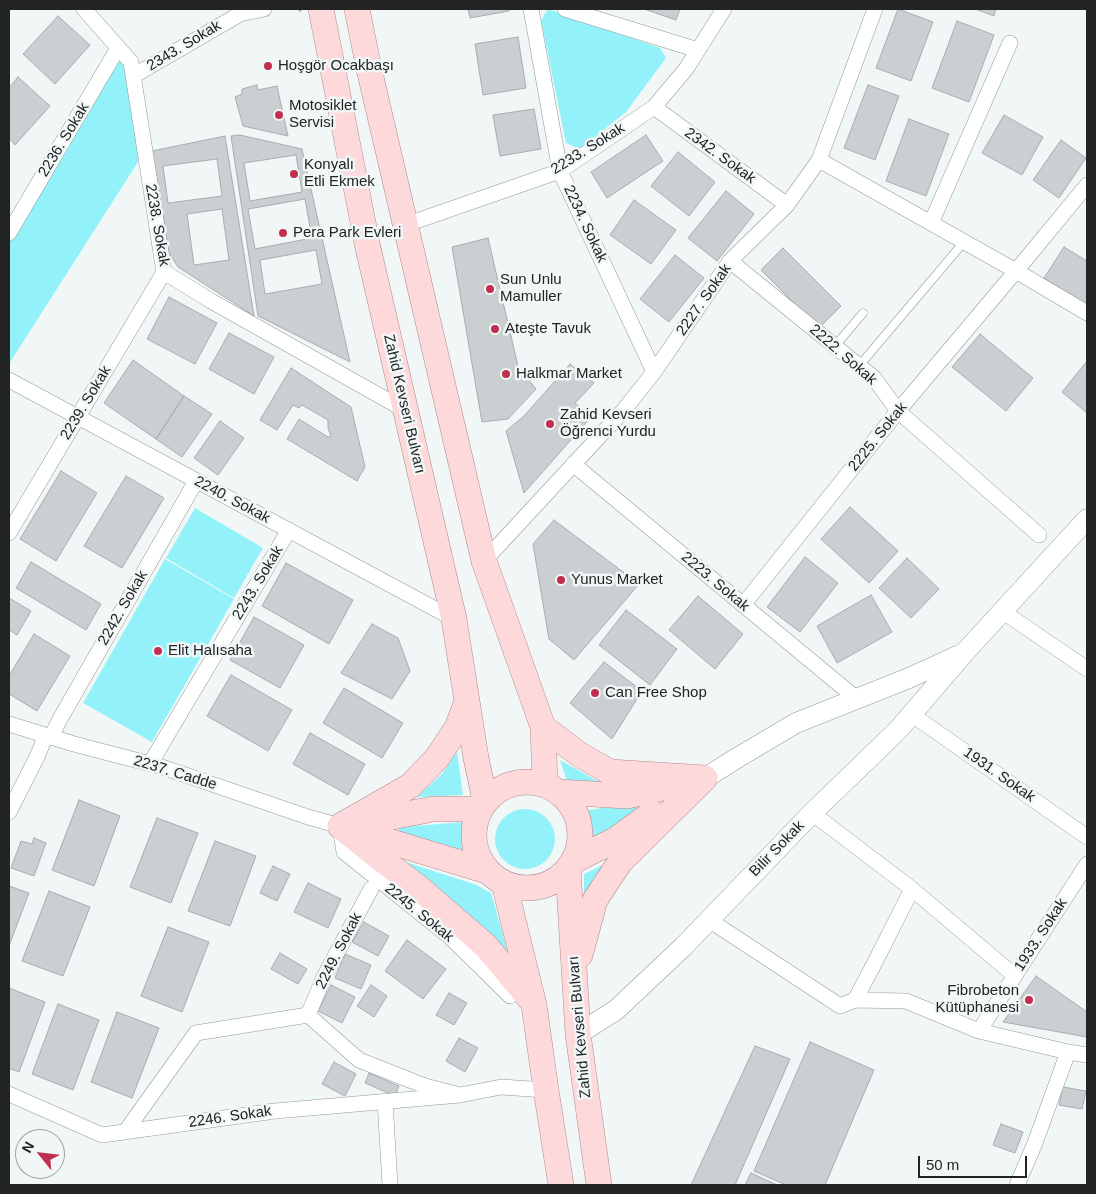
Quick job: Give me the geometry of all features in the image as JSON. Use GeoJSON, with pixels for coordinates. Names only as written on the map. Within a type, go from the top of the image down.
{"type":"FeatureCollection","features":[{"type":"Feature","properties":{"kind":"main road"},"geometry":{"type":"LineString","coordinates":[[357,9],[369,69],[484,561],[543,726],[552,789],[569,803],[577,816],[580,831],[578,846],[570,865]]}},
{"type":"Feature","properties":{"kind":"main road","name":"Zahid Kevseri Bulvarı"},"geometry":{"type":"LineString","coordinates":[[307,10],[368,248],[454,619],[482,804]]}},
{"type":"Feature","properties":{"kind":"main road"},"geometry":{"type":"LineString","coordinates":[[340,826],[410,786],[437,758],[457,728],[467,699]]}},
{"type":"Feature","properties":{"kind":"main road"},"geometry":{"type":"LineString","coordinates":[[543,726],[580,755],[610,772],[705,778]]}},
{"type":"Feature","properties":{"kind":"main road"},"geometry":{"type":"LineString","coordinates":[[561,1185],[534,1005],[496,877],[476,850],[474,833],[476,819],[482,804],[497,791],[512,784],[528,782],[552,789],[627,796],[705,778]]}},
{"type":"Feature","properties":{"kind":"main road"},"geometry":{"type":"LineString","coordinates":[[340,826],[525,888],[541,886],[556,879],[570,865],[615,840],[705,778]]}},
{"type":"Feature","properties":{"kind":"main road"},"geometry":{"type":"LineString","coordinates":[[575,978],[595,900],[600,892],[620,862],[705,778]]}},
{"type":"Feature","properties":{"kind":"main road"},"geometry":{"type":"LineString","coordinates":[[340,826],[433,809],[482,804]]}},
{"type":"Feature","properties":{"kind":"main road"},"geometry":{"type":"LineString","coordinates":[[340,826],[418,887],[486,946],[534,1005]]}},
{"type":"Feature","properties":{"kind":"main road","name":"Zahid Kevseri Bulvarı"},"geometry":{"type":"LineString","coordinates":[[570,865],[578,1034],[599,1185]]}},
{"type":"Feature","properties":{"kind":"street","name":"2238. Sokak"},"geometry":{"type":"LineString","coordinates":[[84,9],[131,62],[164,272],[211,301],[406,410]]}},
{"type":"Feature","properties":{"kind":"street","name":"2343. Sokak"},"geometry":{"type":"LineString","coordinates":[[133,76],[240,14],[264,9]]}},
{"type":"Feature","properties":{"kind":"street","name":"2234. Sokak"},"geometry":{"type":"LineString","coordinates":[[531,9],[560,170],[654,372]]}},
{"type":"Feature","properties":{"kind":"street"},"geometry":{"type":"LineString","coordinates":[[565,9],[698,50]]}},
{"type":"Feature","properties":{"kind":"street","name":"2233. Sokak"},"geometry":{"type":"LineString","coordinates":[[405,225],[560,170],[654,108],[686,69],[724,9]]}},
{"type":"Feature","properties":{"kind":"street","name":"2227. Sokak"},"geometry":{"type":"LineString","coordinates":[[484,561],[622,411],[654,372],[730,261],[786,205],[819,160],[875,9]]}},
{"type":"Feature","properties":{"kind":"street"},"geometry":{"type":"LineString","coordinates":[[930,223],[1010,43]]}},
{"type":"Feature","properties":{"kind":"street","name":"2236. Sokak"},"geometry":{"type":"LineString","coordinates":[[9,233],[118,48]]}},
{"type":"Feature","properties":{"kind":"street","name":"2342. Sokak"},"geometry":{"type":"LineString","coordinates":[[654,108],[786,205]]}},
{"type":"Feature","properties":{"kind":"street"},"geometry":{"type":"LineString","coordinates":[[819,160],[1087,313]]}},
{"type":"Feature","properties":{"kind":"street","name":"2225. Sokak"},"geometry":{"type":"LineString","coordinates":[[743,605],[898,411],[1087,185]]}},
{"type":"Feature","properties":{"kind":"street","name":"2222. Sokak"},"geometry":{"type":"LineString","coordinates":[[730,261],[874,378],[898,411],[1039,535]]}},
{"type":"Feature","properties":{"kind":"street","name":"2239. Sokak"},"geometry":{"type":"LineString","coordinates":[[9,534],[164,272]]}},
{"type":"Feature","properties":{"kind":"street","name":"2240. Sokak"},"geometry":{"type":"LineString","coordinates":[[9,380],[454,619]]}},
{"type":"Feature","properties":{"kind":"street","name":"2223. Sokak"},"geometry":{"type":"LineString","coordinates":[[573,464],[857,699]]}},
{"type":"Feature","properties":{"kind":"street","name":"2242. Sokak"},"geometry":{"type":"LineString","coordinates":[[9,812],[48,736],[60,719],[196,481]]}},
{"type":"Feature","properties":{"kind":"street","name":"Bilir Sokak"},"geometry":{"type":"LineString","coordinates":[[578,1034],[616,1010],[684,946],[812,813],[898,730],[965,652],[1039,573],[1087,518]]}},
{"type":"Feature","properties":{"kind":"street","name":"2243. Sokak"},"geometry":{"type":"LineString","coordinates":[[150,764],[289,530]]}},
{"type":"Feature","properties":{"kind":"street"},"geometry":{"type":"LineString","coordinates":[[1002,611],[1087,669]]}},
{"type":"Feature","properties":{"kind":"street"},"geometry":{"type":"LineString","coordinates":[[705,778],[796,723],[909,678],[965,652]]}},
{"type":"Feature","properties":{"kind":"street","name":"1931. Sokak"},"geometry":{"type":"LineString","coordinates":[[911,714],[1087,837]]}},
{"type":"Feature","properties":{"kind":"street","name":"2237. Cadde"},"geometry":{"type":"LineString","coordinates":[[9,724],[162,767],[308,817],[340,826]]}},
{"type":"Feature","properties":{"kind":"street"},"geometry":{"type":"LineString","coordinates":[[812,813],[912,889],[1015,976]]}},
{"type":"Feature","properties":{"kind":"street","name":"2245. Sokak"},"geometry":{"type":"LineString","coordinates":[[340,826],[344,852],[450,937],[510,996]]}},
{"type":"Feature","properties":{"kind":"street","name":"1933. Sokak"},"geometry":{"type":"LineString","coordinates":[[979,1031],[1087,864]]}},
{"type":"Feature","properties":{"kind":"street","name":"2249. Sokak"},"geometry":{"type":"LineString","coordinates":[[308,1015],[324,977],[371,889]]}},
{"type":"Feature","properties":{"kind":"street"},"geometry":{"type":"LineString","coordinates":[[855,1000],[912,889]]}},
{"type":"Feature","properties":{"kind":"street"},"geometry":{"type":"LineString","coordinates":[[709,920],[840,1006],[855,1000],[906,1001],[979,1031],[1087,1055]]}},
{"type":"Feature","properties":{"kind":"street"},"geometry":{"type":"LineString","coordinates":[[124,1132],[196,1033],[308,1015]]}},
{"type":"Feature","properties":{"kind":"street","name":"2246. Sokak"},"geometry":{"type":"LineString","coordinates":[[308,1015],[359,1060],[425,1086],[460,1095]]}},
{"type":"Feature","properties":{"kind":"street"},"geometry":{"type":"LineString","coordinates":[[1017,1185],[1035,1143],[1068,1052]]}},
{"type":"Feature","properties":{"kind":"street","name":"2246. Sokak"},"geometry":{"type":"LineString","coordinates":[[9,1094],[102,1135],[275,1111],[460,1095],[501,1087],[546,1090]]}},
{"type":"Feature","properties":{"kind":"street"},"geometry":{"type":"LineString","coordinates":[[385,1101],[390,1185]]}},
{"type":"Feature","properties":{"kind":"lane"},"geometry":{"type":"LineString","coordinates":[[859,366],[964,242]]}},
{"type":"Feature","properties":{"kind":"lane"},"geometry":{"type":"LineString","coordinates":[[834,346],[863,313]]}},
{"type":"Feature","properties":{"kind":"shaded area"},"geometry":{"type":"Polygon","coordinates":[[[548,9],[660,48],[666,58],[626,112],[580,149],[566,143],[541,20],[548,9]]]}},
{"type":"Feature","properties":{"kind":"shaded area"},"geometry":{"type":"Polygon","coordinates":[[[118,48],[131,62],[145,151],[9,364],[9,233],[118,48]]]}},
{"type":"Feature","properties":{"kind":"shaded area"},"geometry":{"type":"Polygon","coordinates":[[[195,508],[263,548],[234,598],[166,558],[195,508]]]}},
{"type":"Feature","properties":{"kind":"shaded area","name":"Elit Halısaha"},"geometry":{"type":"Polygon","coordinates":[[[165,559],[234,599],[152,742],[83,703],[165,559]]]}},
{"type":"Feature","properties":{"kind":"shaded area"},"geometry":{"type":"Polygon","coordinates":[[[457,752],[463,795],[417,797],[442,774],[457,752]]]}},
{"type":"Feature","properties":{"kind":"shaded area"},"geometry":{"type":"Polygon","coordinates":[[[560,760],[599,782],[568,784],[560,760]]]}},
{"type":"Feature","properties":{"kind":"shaded area"},"geometry":{"type":"Polygon","coordinates":[[[637,803],[643,808],[641,812],[589,841],[583,811],[637,803]]]}},
{"type":"Feature","properties":{"kind":"shaded area"},"geometry":{"type":"Polygon","coordinates":[[[519,809],[531,809],[547,817],[553,827],[555,839],[553,851],[547,861],[531,869],[519,869],[503,861],[495,845],[495,833],[503,817],[519,809]]]}},
{"type":"Feature","properties":{"kind":"shaded area"},"geometry":{"type":"Polygon","coordinates":[[[465,822],[465,852],[398,831],[400,827],[465,822]]]}},
{"type":"Feature","properties":{"kind":"shaded area"},"geometry":{"type":"Polygon","coordinates":[[[393,858],[474,884],[491,893],[509,956],[393,858]]]}},
{"type":"Feature","properties":{"kind":"shaded area"},"geometry":{"type":"Polygon","coordinates":[[[609,862],[584,909],[584,874],[609,862]]]}},
{"type":"Feature","properties":{"kind":"building"},"geometry":{"type":"Polygon","coordinates":[[[468,9],[509,9],[509,11],[470,18],[468,9]]]}},
{"type":"Feature","properties":{"kind":"building"},"geometry":{"type":"Polygon","coordinates":[[[644,9],[680,9],[676,20],[644,9]]]}},
{"type":"Feature","properties":{"kind":"building"},"geometry":{"type":"Polygon","coordinates":[[[898,9],[933,22],[911,81],[876,68],[898,9]]]}},
{"type":"Feature","properties":{"kind":"building"},"geometry":{"type":"Polygon","coordinates":[[[975,9],[996,9],[994,16],[975,9]]]}},
{"type":"Feature","properties":{"kind":"building"},"geometry":{"type":"Polygon","coordinates":[[[58,16],[90,45],[55,84],[23,54],[58,16]]]}},
{"type":"Feature","properties":{"kind":"building"},"geometry":{"type":"Polygon","coordinates":[[[957,21],[994,35],[969,102],[932,88],[957,21]]]}},
{"type":"Feature","properties":{"kind":"building"},"geometry":{"type":"Polygon","coordinates":[[[518,37],[526,88],[483,95],[475,44],[518,37]]]}},
{"type":"Feature","properties":{"kind":"building"},"geometry":{"type":"Polygon","coordinates":[[[18,77],[50,106],[15,145],[9,138],[9,88],[18,77]]]}},
{"type":"Feature","properties":{"kind":"building"},"geometry":{"type":"Polygon","coordinates":[[[257,85],[258,90],[277,86],[288,136],[243,126],[235,97],[242,94],[242,89],[257,85]]]}},
{"type":"Feature","properties":{"kind":"building"},"geometry":{"type":"Polygon","coordinates":[[[868,85],[899,96],[875,160],[844,148],[868,85]]]}},
{"type":"Feature","properties":{"kind":"building"},"geometry":{"type":"Polygon","coordinates":[[[534,109],[541,149],[500,156],[493,115],[534,109]]]}},
{"type":"Feature","properties":{"kind":"building"},"geometry":{"type":"Polygon","coordinates":[[[1004,115],[1043,137],[1022,175],[982,153],[1004,115]]]}},
{"type":"Feature","properties":{"kind":"building"},"geometry":{"type":"Polygon","coordinates":[[[909,119],[949,134],[926,196],[886,181],[909,119]]]}},
{"type":"Feature","properties":{"kind":"building","name":"Pera Park Evleri"},"geometry":{"type":"Polygon","coordinates":[[[240,135],[302,149],[350,362],[258,316],[231,136],[240,135]]]}},
{"type":"Feature","properties":{"kind":"building"},"geometry":{"type":"Polygon","coordinates":[[[646,135],[663,161],[607,198],[591,172],[646,135]]]}},
{"type":"Feature","properties":{"kind":"building"},"geometry":{"type":"Polygon","coordinates":[[[225,136],[254,316],[178,267],[169,253],[152,151],[225,136]]]}},
{"type":"Feature","properties":{"kind":"building"},"geometry":{"type":"Polygon","coordinates":[[[1061,140],[1086,158],[1059,198],[1033,180],[1061,140]]]}},
{"type":"Feature","properties":{"kind":"building"},"geometry":{"type":"Polygon","coordinates":[[[678,152],[715,182],[689,216],[651,186],[678,152]]]}},
{"type":"Feature","properties":{"kind":"building"},"geometry":{"type":"Polygon","coordinates":[[[296,155],[302,192],[250,201],[244,163],[296,155]]]}},
{"type":"Feature","properties":{"kind":"building"},"geometry":{"type":"Polygon","coordinates":[[[217,159],[222,196],[168,203],[163,166],[217,159]]]}},
{"type":"Feature","properties":{"kind":"building"},"geometry":{"type":"Polygon","coordinates":[[[726,191],[754,214],[717,261],[688,238],[726,191]]]}},
{"type":"Feature","properties":{"kind":"building"},"geometry":{"type":"Polygon","coordinates":[[[305,199],[312,238],[255,249],[248,209],[305,199]]]}},
{"type":"Feature","properties":{"kind":"building"},"geometry":{"type":"Polygon","coordinates":[[[634,200],[676,230],[651,264],[610,235],[634,200]]]}},
{"type":"Feature","properties":{"kind":"building"},"geometry":{"type":"Polygon","coordinates":[[[222,209],[229,260],[194,265],[187,214],[222,209]]]}},
{"type":"Feature","properties":{"kind":"building"},"geometry":{"type":"Polygon","coordinates":[[[488,238],[518,366],[536,389],[508,419],[482,422],[452,247],[488,238]]]}},
{"type":"Feature","properties":{"kind":"building"},"geometry":{"type":"Polygon","coordinates":[[[1064,247],[1087,261],[1087,305],[1044,278],[1064,247]]]}},
{"type":"Feature","properties":{"kind":"building"},"geometry":{"type":"Polygon","coordinates":[[[783,248],[841,306],[819,328],[761,270],[783,248]]]}},
{"type":"Feature","properties":{"kind":"building"},"geometry":{"type":"Polygon","coordinates":[[[316,250],[322,284],[265,294],[260,260],[316,250]]]}},
{"type":"Feature","properties":{"kind":"building"},"geometry":{"type":"Polygon","coordinates":[[[675,255],[704,278],[669,322],[640,299],[675,255]]]}},
{"type":"Feature","properties":{"kind":"building"},"geometry":{"type":"Polygon","coordinates":[[[169,297],[217,323],[195,364],[147,339],[169,297]]]}},
{"type":"Feature","properties":{"kind":"building"},"geometry":{"type":"Polygon","coordinates":[[[229,333],[274,357],[254,394],[209,369],[229,333]]]}},
{"type":"Feature","properties":{"kind":"building"},"geometry":{"type":"Polygon","coordinates":[[[980,334],[1033,378],[1006,411],[952,367],[980,334]]]}},
{"type":"Feature","properties":{"kind":"building"},"geometry":{"type":"Polygon","coordinates":[[[133,360],[184,396],[156,439],[104,403],[133,360]]]}},
{"type":"Feature","properties":{"kind":"building"},"geometry":{"type":"Polygon","coordinates":[[[1087,361],[1087,413],[1062,392],[1087,361]]]}},
{"type":"Feature","properties":{"kind":"building","name":"Zahid Kevseri Öğrenci Yurdu"},"geometry":{"type":"Polygon","coordinates":[[[570,364],[594,383],[575,403],[592,416],[524,493],[506,431],[524,416],[570,364]]]}},
{"type":"Feature","properties":{"kind":"building"},"geometry":{"type":"Polygon","coordinates":[[[291,368],[351,407],[365,467],[357,481],[287,439],[299,419],[328,437],[331,436],[328,420],[302,405],[299,408],[293,405],[277,430],[260,420],[291,368]]]}},
{"type":"Feature","properties":{"kind":"building"},"geometry":{"type":"Polygon","coordinates":[[[184,396],[212,414],[182,457],[156,439],[184,396]]]}},
{"type":"Feature","properties":{"kind":"building"},"geometry":{"type":"Polygon","coordinates":[[[220,421],[244,438],[218,475],[194,458],[220,421]]]}},
{"type":"Feature","properties":{"kind":"building"},"geometry":{"type":"Polygon","coordinates":[[[61,471],[97,493],[56,561],[20,539],[61,471]]]}},
{"type":"Feature","properties":{"kind":"building"},"geometry":{"type":"Polygon","coordinates":[[[126,476],[164,498],[122,568],[84,546],[126,476]]]}},
{"type":"Feature","properties":{"kind":"building"},"geometry":{"type":"Polygon","coordinates":[[[850,507],[898,551],[869,583],[821,539],[850,507]]]}},
{"type":"Feature","properties":{"kind":"building"},"geometry":{"type":"Polygon","coordinates":[[[554,520],[639,584],[574,660],[549,639],[533,544],[554,520]]]}},
{"type":"Feature","properties":{"kind":"building"},"geometry":{"type":"Polygon","coordinates":[[[805,557],[838,583],[800,632],[767,607],[805,557]]]}},
{"type":"Feature","properties":{"kind":"building"},"geometry":{"type":"Polygon","coordinates":[[[907,558],[939,589],[911,618],[879,588],[907,558]]]}},
{"type":"Feature","properties":{"kind":"building"},"geometry":{"type":"Polygon","coordinates":[[[31,562],[101,604],[86,630],[16,588],[31,562]]]}},
{"type":"Feature","properties":{"kind":"building"},"geometry":{"type":"Polygon","coordinates":[[[286,563],[353,600],[329,644],[262,606],[286,563]]]}},
{"type":"Feature","properties":{"kind":"building"},"geometry":{"type":"Polygon","coordinates":[[[871,595],[892,632],[837,663],[817,626],[871,595]]]}},
{"type":"Feature","properties":{"kind":"building"},"geometry":{"type":"Polygon","coordinates":[[[698,596],[743,634],[715,669],[669,630],[698,596]]]}},
{"type":"Feature","properties":{"kind":"building"},"geometry":{"type":"Polygon","coordinates":[[[9,598],[31,611],[17,635],[9,630],[9,598]]]}},
{"type":"Feature","properties":{"kind":"building"},"geometry":{"type":"Polygon","coordinates":[[[626,610],[677,649],[650,685],[599,645],[626,610]]]}},
{"type":"Feature","properties":{"kind":"building"},"geometry":{"type":"Polygon","coordinates":[[[254,617],[304,645],[280,688],[230,660],[254,617]]]}},
{"type":"Feature","properties":{"kind":"building"},"geometry":{"type":"Polygon","coordinates":[[[372,624],[398,638],[410,671],[392,699],[341,673],[372,624]]]}},
{"type":"Feature","properties":{"kind":"building"},"geometry":{"type":"Polygon","coordinates":[[[34,634],[70,656],[37,711],[9,694],[9,676],[34,634]]]}},
{"type":"Feature","properties":{"kind":"building"},"geometry":{"type":"Polygon","coordinates":[[[604,662],[642,691],[612,739],[570,703],[604,662]]]}},
{"type":"Feature","properties":{"kind":"building"},"geometry":{"type":"Polygon","coordinates":[[[231,675],[292,710],[268,751],[207,716],[231,675]]]}},
{"type":"Feature","properties":{"kind":"building"},"geometry":{"type":"Polygon","coordinates":[[[344,688],[403,723],[382,758],[323,723],[344,688]]]}},
{"type":"Feature","properties":{"kind":"building"},"geometry":{"type":"Polygon","coordinates":[[[310,733],[365,764],[348,795],[293,764],[310,733]]]}},
{"type":"Feature","properties":{"kind":"building"},"geometry":{"type":"Polygon","coordinates":[[[79,800],[120,816],[94,886],[52,870],[79,800]]]}},
{"type":"Feature","properties":{"kind":"building"},"geometry":{"type":"Polygon","coordinates":[[[157,818],[198,833],[171,903],[130,887],[157,818]]]}},
{"type":"Feature","properties":{"kind":"building"},"geometry":{"type":"Polygon","coordinates":[[[34,838],[46,843],[34,876],[11,868],[21,841],[32,844],[34,838]]]}},
{"type":"Feature","properties":{"kind":"building"},"geometry":{"type":"Polygon","coordinates":[[[215,841],[256,856],[230,926],[188,911],[215,841]]]}},
{"type":"Feature","properties":{"kind":"building"},"geometry":{"type":"Polygon","coordinates":[[[273,866],[290,874],[277,901],[260,893],[273,866]]]}},
{"type":"Feature","properties":{"kind":"building"},"geometry":{"type":"Polygon","coordinates":[[[308,883],[341,899],[328,928],[294,912],[308,883]]]}},
{"type":"Feature","properties":{"kind":"building"},"geometry":{"type":"Polygon","coordinates":[[[9,886],[29,893],[9,946],[9,886]]]}},
{"type":"Feature","properties":{"kind":"building"},"geometry":{"type":"Polygon","coordinates":[[[49,891],[90,907],[63,976],[22,961],[49,891]]]}},
{"type":"Feature","properties":{"kind":"building"},"geometry":{"type":"Polygon","coordinates":[[[364,922],[389,936],[378,956],[352,942],[364,922]]]}},
{"type":"Feature","properties":{"kind":"building"},"geometry":{"type":"Polygon","coordinates":[[[168,927],[209,942],[182,1012],[141,996],[168,927]]]}},
{"type":"Feature","properties":{"kind":"building"},"geometry":{"type":"Polygon","coordinates":[[[407,940],[446,969],[423,999],[385,971],[407,940]]]}},
{"type":"Feature","properties":{"kind":"building"},"geometry":{"type":"Polygon","coordinates":[[[280,953],[307,969],[298,984],[271,969],[280,953]]]}},
{"type":"Feature","properties":{"kind":"building"},"geometry":{"type":"Polygon","coordinates":[[[345,954],[371,965],[361,989],[335,978],[345,954]]]}},
{"type":"Feature","properties":{"kind":"building"},"geometry":{"type":"Polygon","coordinates":[[[1036,976],[1087,1012],[1087,1037],[1003,1022],[1036,976]]]}},
{"type":"Feature","properties":{"kind":"building"},"geometry":{"type":"Polygon","coordinates":[[[331,985],[355,997],[342,1023],[318,1011],[331,985]]]}},
{"type":"Feature","properties":{"kind":"building"},"geometry":{"type":"Polygon","coordinates":[[[371,985],[387,996],[374,1017],[357,1006],[371,985]]]}},
{"type":"Feature","properties":{"kind":"building"},"geometry":{"type":"Polygon","coordinates":[[[9,988],[45,1002],[19,1072],[9,1068],[9,988]]]}},
{"type":"Feature","properties":{"kind":"building"},"geometry":{"type":"Polygon","coordinates":[[[449,993],[467,1003],[454,1025],[436,1015],[449,993]]]}},
{"type":"Feature","properties":{"kind":"building"},"geometry":{"type":"Polygon","coordinates":[[[58,1004],[99,1020],[73,1090],[32,1074],[58,1004]]]}},
{"type":"Feature","properties":{"kind":"building"},"geometry":{"type":"Polygon","coordinates":[[[117,1012],[159,1028],[132,1098],[91,1082],[117,1012]]]}},
{"type":"Feature","properties":{"kind":"building"},"geometry":{"type":"Polygon","coordinates":[[[459,1038],[478,1048],[465,1072],[446,1061],[459,1038]]]}},
{"type":"Feature","properties":{"kind":"building"},"geometry":{"type":"Polygon","coordinates":[[[810,1042],[874,1070],[825,1185],[786,1185],[754,1171],[810,1042]]]}},
{"type":"Feature","properties":{"kind":"building"},"geometry":{"type":"Polygon","coordinates":[[[755,1046],[790,1059],[735,1185],[691,1185],[755,1046]]]}},
{"type":"Feature","properties":{"kind":"building"},"geometry":{"type":"Polygon","coordinates":[[[334,1062],[356,1074],[345,1096],[322,1084],[334,1062]]]}},
{"type":"Feature","properties":{"kind":"building"},"geometry":{"type":"Polygon","coordinates":[[[369,1073],[399,1086],[395,1096],[365,1083],[369,1073]]]}},
{"type":"Feature","properties":{"kind":"building"},"geometry":{"type":"Polygon","coordinates":[[[1063,1087],[1086,1091],[1082,1109],[1059,1105],[1063,1087]]]}},
{"type":"Feature","properties":{"kind":"building"},"geometry":{"type":"Polygon","coordinates":[[[1001,1124],[1023,1132],[1015,1153],[993,1145],[1001,1124]]]}},
{"type":"Feature","properties":{"kind":"building"},"geometry":{"type":"Polygon","coordinates":[[[751,1173],[777,1185],[745,1185],[751,1173]]]}},
{"type":"Feature","properties":{"kind":"place","name":"Hoşgör Ocakbaşı"},"geometry":{"type":"Point","coordinates":[268,66]}},
{"type":"Feature","properties":{"kind":"place","name":"Motosiklet Servisi"},"geometry":{"type":"Point","coordinates":[279,115]}},
{"type":"Feature","properties":{"kind":"place","name":"Konyalı Etli Ekmek"},"geometry":{"type":"Point","coordinates":[294,174]}},
{"type":"Feature","properties":{"kind":"place","name":"Pera Park Evleri"},"geometry":{"type":"Point","coordinates":[283,233]}},
{"type":"Feature","properties":{"kind":"place","name":"Sun Unlu Mamuller"},"geometry":{"type":"Point","coordinates":[490,289]}},
{"type":"Feature","properties":{"kind":"place","name":"Ateşte Tavuk"},"geometry":{"type":"Point","coordinates":[495,329]}},
{"type":"Feature","properties":{"kind":"place","name":"Halkmar Market"},"geometry":{"type":"Point","coordinates":[506,374]}},
{"type":"Feature","properties":{"kind":"place","name":"Zahid Kevseri Öğrenci Yurdu"},"geometry":{"type":"Point","coordinates":[550,424]}},
{"type":"Feature","properties":{"kind":"place","name":"Yunus Market"},"geometry":{"type":"Point","coordinates":[561,580]}},
{"type":"Feature","properties":{"kind":"place","name":"Elit Halısaha"},"geometry":{"type":"Point","coordinates":[158,651]}},
{"type":"Feature","properties":{"kind":"place","name":"Can Free Shop"},"geometry":{"type":"Point","coordinates":[595,693]}},
{"type":"Feature","properties":{"kind":"place","name":"Fibrobeton Kütüphanesi"},"geometry":{"type":"Point","coordinates":[1029,1000]}}]}
